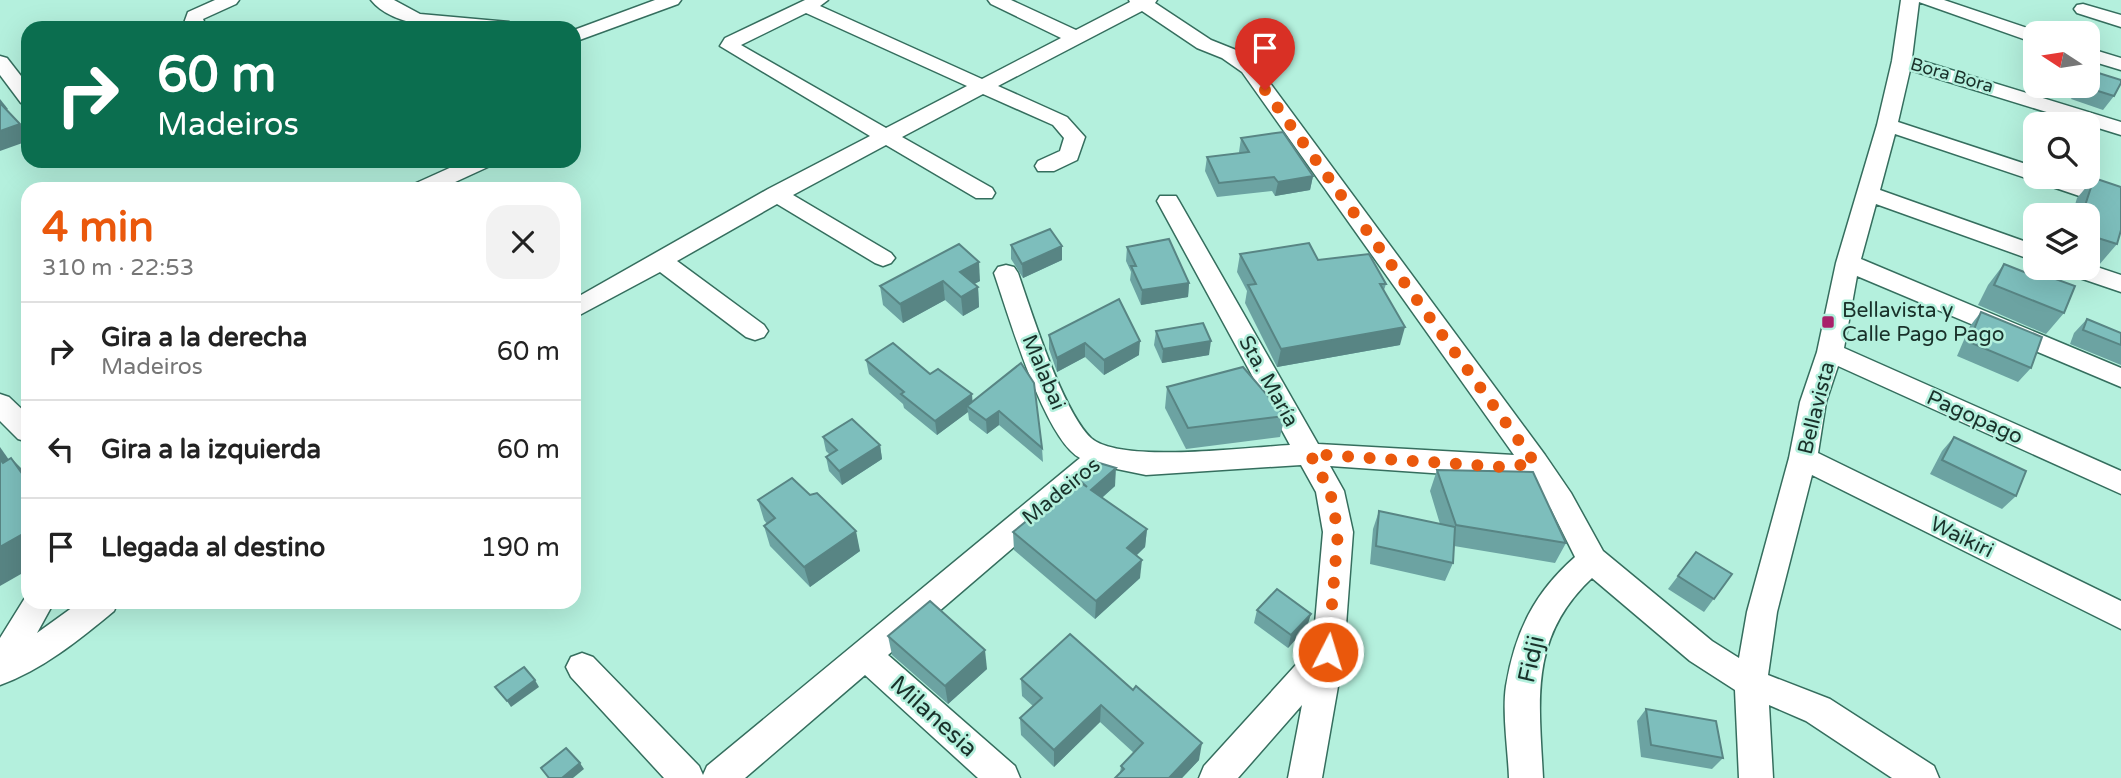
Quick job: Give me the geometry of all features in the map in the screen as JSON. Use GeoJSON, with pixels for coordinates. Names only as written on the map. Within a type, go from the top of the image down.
{"type":"FeatureCollection","features":[{"type":"Feature","properties":{"kind":"street"},"geometry":{"type":"LineString","coordinates":[[193,21],[194,16],[230,0]]}},
{"type":"Feature","properties":{"kind":"street"},"geometry":{"type":"LineString","coordinates":[[380,0],[422,21]]}},
{"type":"Feature","properties":{"kind":"street"},"geometry":{"type":"LineString","coordinates":[[581,33],[672,0]]}},
{"type":"Feature","properties":{"kind":"street"},"geometry":{"type":"LineString","coordinates":[[997,0],[1075,37]]}},
{"type":"Feature","properties":{"kind":"street","name":"Bellavista"},"geometry":{"type":"LineString","coordinates":[[1756,778],[1751,683],[1762,612],[1803,458],[1813,402],[1830,352],[1848,263],[1887,125],[1902,61],[1910,0]]}},
{"type":"Feature","properties":{"kind":"street"},"geometry":{"type":"LineString","coordinates":[[1926,0],[2023,33]]}},
{"type":"Feature","properties":{"kind":"street"},"geometry":{"type":"LineString","coordinates":[[581,306],[776,194],[1143,1],[1204,44],[1229,54],[1249,68],[1535,463],[1561,501],[1592,560],[1701,651],[1751,683],[1818,710],[1922,778]]}},
{"type":"Feature","properties":{"kind":"street"},"geometry":{"type":"LineString","coordinates":[[984,193],[729,46],[732,42],[812,3],[979,87],[1060,121],[1075,137],[1069,155],[1046,166]]}},
{"type":"Feature","properties":{"kind":"street"},"geometry":{"type":"LineString","coordinates":[[2083,9],[2121,21]]}},
{"type":"Feature","properties":{"kind":"street"},"geometry":{"type":"LineString","coordinates":[[2100,58],[2121,64]]}},
{"type":"Feature","properties":{"kind":"street","name":"Bora Bora"},"geometry":{"type":"LineString","coordinates":[[1902,61],[2121,129]]}},
{"type":"Feature","properties":{"kind":"street"},"geometry":{"type":"LineString","coordinates":[[0,62],[7,81],[21,94]]}},
{"type":"Feature","properties":{"kind":"street"},"geometry":{"type":"LineString","coordinates":[[1887,125],[2023,170]]}},
{"type":"Feature","properties":{"kind":"street"},"geometry":{"type":"LineString","coordinates":[[437,182],[467,168]]}},
{"type":"Feature","properties":{"kind":"street"},"geometry":{"type":"LineString","coordinates":[[2078,189],[2121,203]]}},
{"type":"Feature","properties":{"kind":"street"},"geometry":{"type":"LineString","coordinates":[[776,194],[883,258]]}},
{"type":"Feature","properties":{"kind":"street"},"geometry":{"type":"LineString","coordinates":[[1869,194],[2023,249]]}},
{"type":"Feature","properties":{"kind":"street","name":"Sta. María"},"geometry":{"type":"LineString","coordinates":[[1168,201],[1330,491],[1338,532],[1328,652],[1305,778]]}},
{"type":"Feature","properties":{"kind":"street"},"geometry":{"type":"LineString","coordinates":[[660,260],[755,331]]}},
{"type":"Feature","properties":{"kind":"street"},"geometry":{"type":"LineString","coordinates":[[1848,263],[2121,378]]}},
{"type":"Feature","properties":{"kind":"street","name":"Malabai"},"geometry":{"type":"LineString","coordinates":[[1006,273],[1032,347],[1068,429],[1082,447],[1102,455]]}},
{"type":"Feature","properties":{"kind":"street"},"geometry":{"type":"LineString","coordinates":[[2100,277],[2121,284]]}},
{"type":"Feature","properties":{"kind":"street","name":"Pagopago"},"geometry":{"type":"LineString","coordinates":[[1830,352],[2121,483]]}},
{"type":"Feature","properties":{"kind":"street"},"geometry":{"type":"LineString","coordinates":[[0,404],[21,425]]}},
{"type":"Feature","properties":{"kind":"street","name":"Madeiros"},"geometry":{"type":"LineString","coordinates":[[719,778],[1102,455],[1146,464],[1310,454],[1504,467],[1535,463]]}},
{"type":"Feature","properties":{"kind":"street","name":"Waikiri"},"geometry":{"type":"LineString","coordinates":[[1803,458],[2121,616]]}},
{"type":"Feature","properties":{"kind":"street","name":"Fidji"},"geometry":{"type":"LineString","coordinates":[[1526,778],[1522,688],[1538,625],[1560,589],[1592,560]]}},
{"type":"Feature","properties":{"kind":"street"},"geometry":{"type":"LineString","coordinates":[[0,669],[35,609]]}},
{"type":"Feature","properties":{"kind":"street"},"geometry":{"type":"LineString","coordinates":[[0,669],[32,655],[67,632],[95,609]]}},
{"type":"Feature","properties":{"kind":"street"},"geometry":{"type":"LineString","coordinates":[[1216,778],[1328,652]]}},
{"type":"Feature","properties":{"kind":"street","name":"Milanesia"},"geometry":{"type":"LineString","coordinates":[[865,654],[1003,778]]}},
{"type":"Feature","properties":{"kind":"street"},"geometry":{"type":"LineString","coordinates":[[582,667],[687,778]]}},
{"type":"Feature","properties":{"kind":"building"},"geometry":{"type":"Polygon","coordinates":[[[2100,73],[2121,80],[2114,96],[2100,92],[2100,73]]]}},
{"type":"Feature","properties":{"kind":"building"},"geometry":{"type":"Polygon","coordinates":[[[0,103],[20,124],[0,131],[0,103]]]}},
{"type":"Feature","properties":{"kind":"building"},"geometry":{"type":"Polygon","coordinates":[[[1283,132],[1313,176],[1278,182],[1274,177],[1219,183],[1207,157],[1249,152],[1241,138],[1283,132]]]}},
{"type":"Feature","properties":{"kind":"building"},"geometry":{"type":"Polygon","coordinates":[[[2100,180],[2121,187],[2121,230],[2117,244],[2100,239],[2100,203],[2086,203],[2090,189],[2100,189],[2100,180]]]}},
{"type":"Feature","properties":{"kind":"building"},"geometry":{"type":"Polygon","coordinates":[[[1050,229],[1062,246],[1022,264],[1011,245],[1050,229]]]}},
{"type":"Feature","properties":{"kind":"building"},"geometry":{"type":"Polygon","coordinates":[[[1169,239],[1189,283],[1142,290],[1131,266],[1136,266],[1127,247],[1169,239]]]}},
{"type":"Feature","properties":{"kind":"building"},"geometry":{"type":"Polygon","coordinates":[[[1309,243],[1318,260],[1369,254],[1386,284],[1380,284],[1405,327],[1281,349],[1248,285],[1256,284],[1240,254],[1309,243]]]}},
{"type":"Feature","properties":{"kind":"building"},"geometry":{"type":"Polygon","coordinates":[[[959,244],[979,262],[960,272],[978,287],[961,297],[943,281],[900,304],[880,286],[959,244]]]}},
{"type":"Feature","properties":{"kind":"building"},"geometry":{"type":"Polygon","coordinates":[[[2004,264],[2023,271],[2023,280],[2058,280],[2075,286],[2064,313],[1994,285],[2004,264]]]}},
{"type":"Feature","properties":{"kind":"building"},"geometry":{"type":"Polygon","coordinates":[[[1119,299],[1140,341],[1104,360],[1085,343],[1057,358],[1049,335],[1119,299]]]}},
{"type":"Feature","properties":{"kind":"building"},"geometry":{"type":"Polygon","coordinates":[[[1981,312],[2042,337],[2031,368],[1969,342],[1981,312]]]}},
{"type":"Feature","properties":{"kind":"building"},"geometry":{"type":"Polygon","coordinates":[[[2087,319],[2121,333],[2121,345],[2083,330],[2087,319]]]}},
{"type":"Feature","properties":{"kind":"building"},"geometry":{"type":"Polygon","coordinates":[[[1203,323],[1211,341],[1163,349],[1156,331],[1203,323]]]}},
{"type":"Feature","properties":{"kind":"building"},"geometry":{"type":"Polygon","coordinates":[[[893,343],[930,374],[938,369],[972,394],[935,421],[901,394],[904,392],[866,360],[893,343]]]}},
{"type":"Feature","properties":{"kind":"building"},"geometry":{"type":"Polygon","coordinates":[[[1021,363],[1034,383],[1042,448],[999,411],[986,420],[967,406],[1021,363]]]}},
{"type":"Feature","properties":{"kind":"building"},"geometry":{"type":"Polygon","coordinates":[[[1243,367],[1285,416],[1188,428],[1167,387],[1243,367]]]}},
{"type":"Feature","properties":{"kind":"building"},"geometry":{"type":"Polygon","coordinates":[[[852,419],[880,445],[839,471],[826,457],[837,450],[823,437],[852,419]]]}},
{"type":"Feature","properties":{"kind":"building"},"geometry":{"type":"Polygon","coordinates":[[[1954,437],[2026,471],[2016,496],[1942,460],[1954,437]]]}},
{"type":"Feature","properties":{"kind":"building"},"geometry":{"type":"Polygon","coordinates":[[[11,458],[21,472],[21,535],[0,547],[0,459],[3,463],[11,458]]]}},
{"type":"Feature","properties":{"kind":"building"},"geometry":{"type":"Polygon","coordinates":[[[1096,462],[1116,468],[1091,490],[1147,529],[1127,548],[1142,560],[1096,601],[1013,532],[1077,480],[1087,487],[1077,478],[1096,462]]]}},
{"type":"Feature","properties":{"kind":"building"},"geometry":{"type":"Polygon","coordinates":[[[1437,470],[1533,472],[1566,543],[1456,525],[1437,470]]]}},
{"type":"Feature","properties":{"kind":"building"},"geometry":{"type":"Polygon","coordinates":[[[792,478],[810,495],[817,493],[856,531],[804,567],[764,526],[775,518],[758,500],[792,478]]]}},
{"type":"Feature","properties":{"kind":"building"},"geometry":{"type":"Polygon","coordinates":[[[1379,511],[1455,527],[1453,563],[1376,546],[1379,511]]]}},
{"type":"Feature","properties":{"kind":"building"},"geometry":{"type":"Polygon","coordinates":[[[1696,552],[1732,574],[1714,599],[1678,576],[1696,552]]]}},
{"type":"Feature","properties":{"kind":"building"},"geometry":{"type":"Polygon","coordinates":[[[1277,589],[1311,614],[1291,635],[1257,610],[1277,589]]]}},
{"type":"Feature","properties":{"kind":"building"},"geometry":{"type":"Polygon","coordinates":[[[930,601],[985,650],[945,686],[888,636],[930,601]]]}},
{"type":"Feature","properties":{"kind":"building"},"geometry":{"type":"Polygon","coordinates":[[[1070,634],[1133,690],[1136,686],[1202,743],[1169,778],[1115,778],[1124,769],[1121,766],[1143,743],[1101,705],[1054,750],[1020,718],[1042,698],[1021,679],[1070,634]]]}},
{"type":"Feature","properties":{"kind":"building"},"geometry":{"type":"Polygon","coordinates":[[[524,667],[535,680],[507,701],[495,687],[524,667]]]}},
{"type":"Feature","properties":{"kind":"building"},"geometry":{"type":"Polygon","coordinates":[[[1646,709],[1716,721],[1723,758],[1651,745],[1646,709]]]}},
{"type":"Feature","properties":{"kind":"building"},"geometry":{"type":"Polygon","coordinates":[[[566,748],[580,763],[562,778],[549,778],[541,768],[566,748]]]}},
{"type":"Feature","properties":{"kind":"place","name":"Bellavista y Calle Pago Pago"},"geometry":{"type":"Point","coordinates":[1828,322]}},
{"type":"Feature","properties":{"kind":"route"},"geometry":{"type":"LineString","coordinates":[[1265,90],[1535,463],[1504,467],[1310,454],[1330,491],[1338,532],[1328,652]]}}]}
